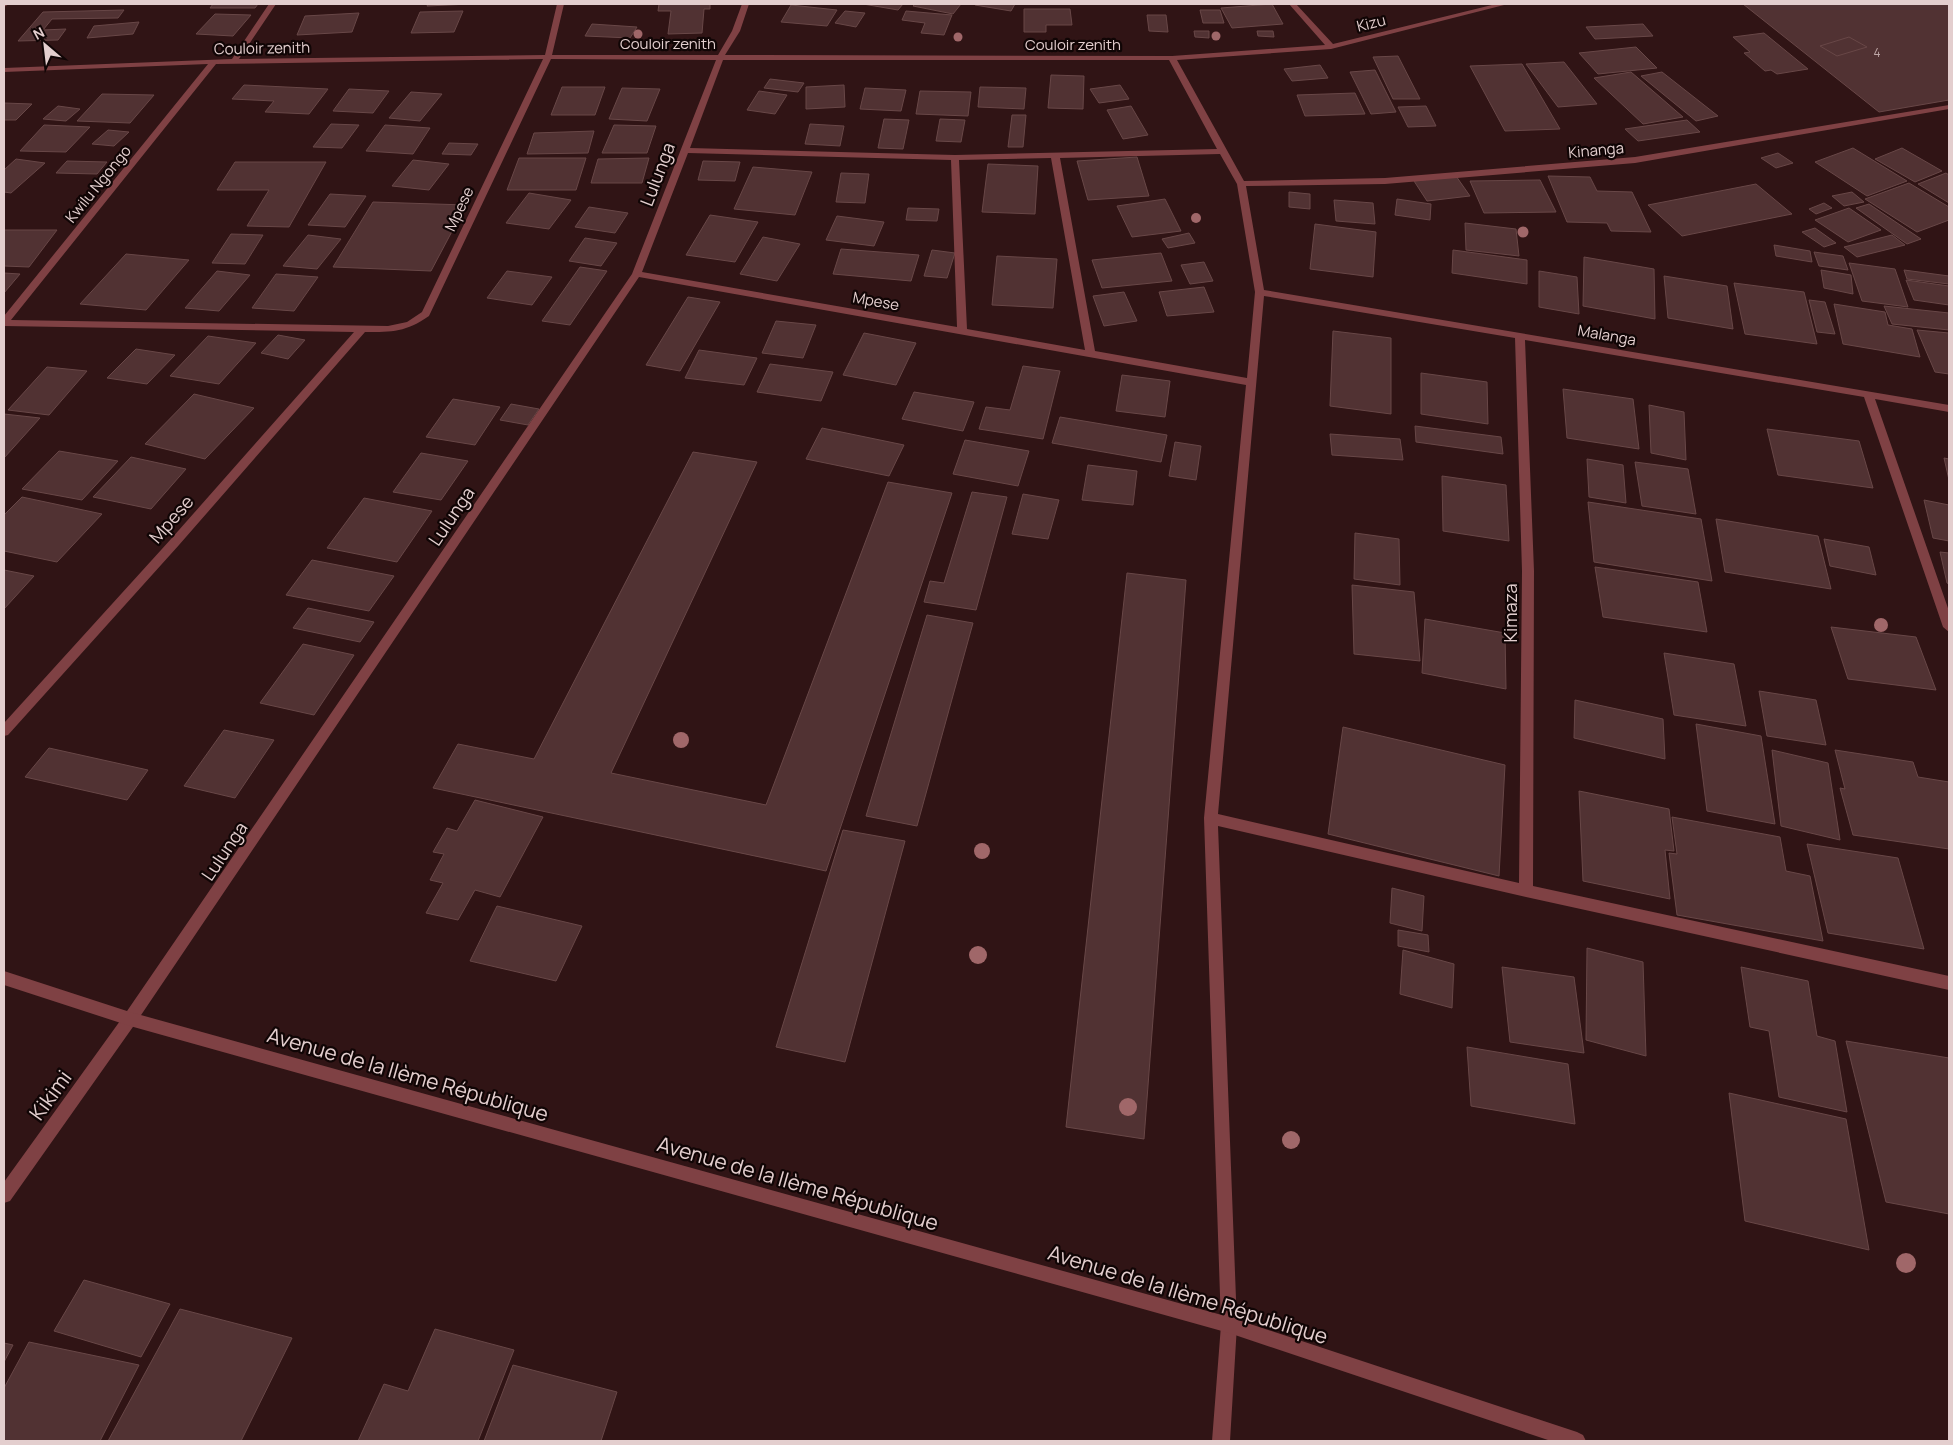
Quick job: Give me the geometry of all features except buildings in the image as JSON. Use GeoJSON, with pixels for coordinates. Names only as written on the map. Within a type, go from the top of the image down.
{"type":"FeatureCollection","features":[{"type":"Feature","properties":{"kind":"street"},"geometry":{"type":"LineString","coordinates":[[234,61],[272,4]]}},
{"type":"Feature","properties":{"kind":"street","name":"Mpese"},"geometry":{"type":"LineString","coordinates":[[4,323],[388,329],[410,325],[426,314],[548,57],[560,4]]}},
{"type":"Feature","properties":{"kind":"street","name":"Lulunga"},"geometry":{"type":"LineString","coordinates":[[130,1019],[638,274],[721,56],[736,31],[746,4]]}},
{"type":"Feature","properties":{"kind":"street"},"geometry":{"type":"LineString","coordinates":[[1292,4],[1331,47]]}},
{"type":"Feature","properties":{"kind":"street","name":"Kizu"},"geometry":{"type":"LineString","coordinates":[[1331,47],[1504,4]]}},
{"type":"Feature","properties":{"kind":"street","name":"Couloir zenith"},"geometry":{"type":"LineString","coordinates":[[4,70],[234,61],[548,57],[1172,58],[1331,47]]}},
{"type":"Feature","properties":{"kind":"street"},"geometry":{"type":"LineString","coordinates":[[1172,58],[1241,184],[1260,292],[1211,818],[1228,1325],[1221,1441]]}},
{"type":"Feature","properties":{"kind":"street","name":"Kwilu Ngongo"},"geometry":{"type":"LineString","coordinates":[[4,323],[213,62]]}},
{"type":"Feature","properties":{"kind":"street","name":"Kinanga"},"geometry":{"type":"LineString","coordinates":[[1241,184],[1385,181],[1635,160],[1949,107]]}},
{"type":"Feature","properties":{"kind":"street"},"geometry":{"type":"LineString","coordinates":[[685,150],[955,158],[1224,151]]}},
{"type":"Feature","properties":{"kind":"street"},"geometry":{"type":"LineString","coordinates":[[1055,155],[1091,354]]}},
{"type":"Feature","properties":{"kind":"street"},"geometry":{"type":"LineString","coordinates":[[955,158],[962,331]]}},
{"type":"Feature","properties":{"kind":"street","name":"Mpese"},"geometry":{"type":"LineString","coordinates":[[638,274],[1252,382]]}},
{"type":"Feature","properties":{"kind":"street","name":"Malanga"},"geometry":{"type":"LineString","coordinates":[[1260,292],[1949,408]]}},
{"type":"Feature","properties":{"kind":"street","name":"Mpese"},"geometry":{"type":"LineString","coordinates":[[4,731],[175,542],[362,328]]}},
{"type":"Feature","properties":{"kind":"street","name":"Kimaza"},"geometry":{"type":"LineString","coordinates":[[1520,335],[1528,571],[1526,891]]}},
{"type":"Feature","properties":{"kind":"street"},"geometry":{"type":"LineString","coordinates":[[1869,396],[1949,627]]}},
{"type":"Feature","properties":{"kind":"street"},"geometry":{"type":"LineString","coordinates":[[1211,818],[1526,891],[1949,983]]}},
{"type":"Feature","properties":{"kind":"street","name":"Avenue de la IIème République"},"geometry":{"type":"LineString","coordinates":[[4,978],[130,1019],[1228,1325],[1577,1441]]}},
{"type":"Feature","properties":{"kind":"street","name":"Kikimi"},"geometry":{"type":"LineString","coordinates":[[4,1195],[130,1019]]}}]}
